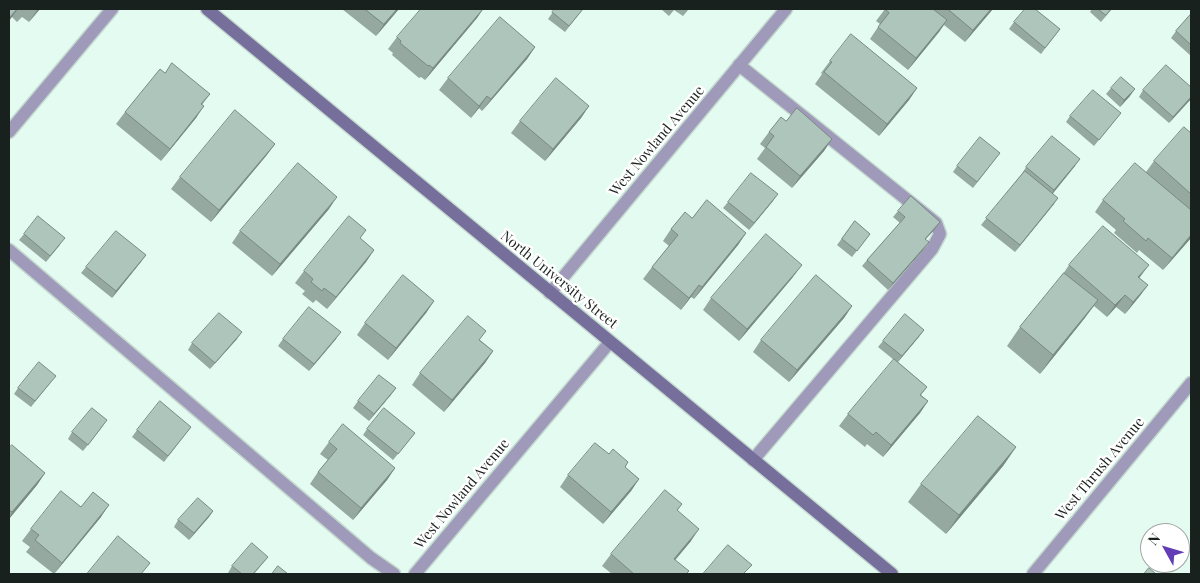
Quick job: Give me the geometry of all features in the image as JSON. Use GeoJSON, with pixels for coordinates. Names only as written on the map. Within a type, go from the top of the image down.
{"type":"FeatureCollection","features":[{"type":"Feature","properties":{"kind":"main road","name":"North University Street"},"geometry":{"type":"LineString","coordinates":[[206,9],[892,574]]}},
{"type":"Feature","properties":{"kind":"street"},"geometry":{"type":"LineString","coordinates":[[9,132],[112,9]]}},
{"type":"Feature","properties":{"kind":"street","name":"West Nowland Avenue"},"geometry":{"type":"LineString","coordinates":[[550,293],[786,9]]}},
{"type":"Feature","properties":{"kind":"street"},"geometry":{"type":"LineString","coordinates":[[739,65],[936,222],[940,234],[932,250],[753,460]]}},
{"type":"Feature","properties":{"kind":"street"},"geometry":{"type":"LineString","coordinates":[[9,250],[370,558],[394,574]]}},
{"type":"Feature","properties":{"kind":"street","name":"West Nowland Avenue"},"geometry":{"type":"LineString","coordinates":[[415,574],[610,342]]}},
{"type":"Feature","properties":{"kind":"street","name":"West Thrush Avenue"},"geometry":{"type":"LineString","coordinates":[[1033,574],[1191,383]]}},
{"type":"Feature","properties":{"kind":"building"},"geometry":{"type":"Polygon","coordinates":[[[9,9],[17,9],[9,18],[9,9]]]}},
{"type":"Feature","properties":{"kind":"building"},"geometry":{"type":"Polygon","coordinates":[[[365,9],[397,9],[384,24],[365,9]]]}},
{"type":"Feature","properties":{"kind":"building"},"geometry":{"type":"Polygon","coordinates":[[[421,9],[483,9],[433,68],[400,43],[401,41],[397,37],[421,9]]]}},
{"type":"Feature","properties":{"kind":"building"},"geometry":{"type":"Polygon","coordinates":[[[555,9],[583,9],[569,26],[552,12],[555,9]]]}},
{"type":"Feature","properties":{"kind":"building"},"geometry":{"type":"Polygon","coordinates":[[[885,9],[933,9],[947,20],[916,58],[878,27],[889,13],[885,9]]]}},
{"type":"Feature","properties":{"kind":"building"},"geometry":{"type":"Polygon","coordinates":[[[948,9],[991,9],[973,30],[948,9]]]}},
{"type":"Feature","properties":{"kind":"building"},"geometry":{"type":"Polygon","coordinates":[[[1025,9],[1035,9],[1060,29],[1045,48],[1014,22],[1025,9]]]}},
{"type":"Feature","properties":{"kind":"building"},"geometry":{"type":"Polygon","coordinates":[[[1098,9],[1111,9],[1106,15],[1098,9]]]}},
{"type":"Feature","properties":{"kind":"building"},"geometry":{"type":"Polygon","coordinates":[[[1191,14],[1191,45],[1176,31],[1191,14]]]}},
{"type":"Feature","properties":{"kind":"building"},"geometry":{"type":"Polygon","coordinates":[[[500,17],[535,47],[491,99],[487,96],[479,106],[448,78],[500,17]]]}},
{"type":"Feature","properties":{"kind":"building"},"geometry":{"type":"Polygon","coordinates":[[[851,34],[917,88],[887,124],[824,72],[851,34]]]}},
{"type":"Feature","properties":{"kind":"building"},"geometry":{"type":"Polygon","coordinates":[[[172,63],[210,94],[201,104],[204,106],[170,149],[125,112],[160,69],[165,73],[172,63]]]}},
{"type":"Feature","properties":{"kind":"building"},"geometry":{"type":"Polygon","coordinates":[[[1166,65],[1191,87],[1191,97],[1173,117],[1143,90],[1166,65]]]}},
{"type":"Feature","properties":{"kind":"building"},"geometry":{"type":"Polygon","coordinates":[[[1121,77],[1135,89],[1124,100],[1111,88],[1121,77]]]}},
{"type":"Feature","properties":{"kind":"building"},"geometry":{"type":"Polygon","coordinates":[[[556,78],[589,106],[553,149],[520,121],[556,78]]]}},
{"type":"Feature","properties":{"kind":"building"},"geometry":{"type":"Polygon","coordinates":[[[1093,90],[1121,113],[1099,140],[1070,116],[1093,90]]]}},
{"type":"Feature","properties":{"kind":"building"},"geometry":{"type":"Polygon","coordinates":[[[797,108],[832,139],[800,176],[766,147],[774,136],[769,132],[781,117],[786,121],[797,108]]]}},
{"type":"Feature","properties":{"kind":"building"},"geometry":{"type":"Polygon","coordinates":[[[235,110],[275,144],[219,210],[180,177],[235,110]]]}},
{"type":"Feature","properties":{"kind":"building"},"geometry":{"type":"Polygon","coordinates":[[[1184,127],[1191,133],[1191,194],[1154,161],[1184,127]]]}},
{"type":"Feature","properties":{"kind":"building"},"geometry":{"type":"Polygon","coordinates":[[[1052,136],[1080,159],[1054,190],[1026,167],[1052,136]]]}},
{"type":"Feature","properties":{"kind":"building"},"geometry":{"type":"Polygon","coordinates":[[[980,137],[1000,153],[977,182],[957,166],[980,137]]]}},
{"type":"Feature","properties":{"kind":"building"},"geometry":{"type":"Polygon","coordinates":[[[298,163],[337,197],[280,264],[240,231],[298,163]]]}},
{"type":"Feature","properties":{"kind":"building"},"geometry":{"type":"Polygon","coordinates":[[[1135,163],[1191,210],[1191,235],[1172,258],[1148,238],[1146,241],[1103,200],[1135,163]]]}},
{"type":"Feature","properties":{"kind":"building"},"geometry":{"type":"Polygon","coordinates":[[[1025,171],[1058,198],[1020,245],[986,218],[1025,171]]]}},
{"type":"Feature","properties":{"kind":"building"},"geometry":{"type":"Polygon","coordinates":[[[751,173],[778,194],[754,223],[728,202],[751,173]]]}},
{"type":"Feature","properties":{"kind":"building"},"geometry":{"type":"Polygon","coordinates":[[[911,196],[940,222],[925,239],[929,242],[893,283],[867,260],[905,217],[898,211],[911,196]]]}},
{"type":"Feature","properties":{"kind":"building"},"geometry":{"type":"Polygon","coordinates":[[[707,200],[746,233],[702,287],[699,285],[689,298],[652,267],[678,235],[671,229],[685,212],[692,218],[707,200]]]}},
{"type":"Feature","properties":{"kind":"building"},"geometry":{"type":"Polygon","coordinates":[[[38,216],[65,238],[50,256],[24,234],[38,216]]]}},
{"type":"Feature","properties":{"kind":"building"},"geometry":{"type":"Polygon","coordinates":[[[349,216],[366,230],[360,238],[374,250],[336,297],[324,288],[322,291],[311,282],[313,279],[304,271],[349,216]]]}},
{"type":"Feature","properties":{"kind":"building"},"geometry":{"type":"Polygon","coordinates":[[[855,221],[870,234],[857,251],[842,239],[855,221]]]}},
{"type":"Feature","properties":{"kind":"building"},"geometry":{"type":"Polygon","coordinates":[[[1103,226],[1149,265],[1138,277],[1148,285],[1133,302],[1125,295],[1115,305],[1069,265],[1103,226]]]}},
{"type":"Feature","properties":{"kind":"building"},"geometry":{"type":"Polygon","coordinates":[[[116,231],[146,255],[116,291],[86,267],[116,231]]]}},
{"type":"Feature","properties":{"kind":"building"},"geometry":{"type":"Polygon","coordinates":[[[766,234],[802,265],[747,329],[711,298],[766,234]]]}},
{"type":"Feature","properties":{"kind":"building"},"geometry":{"type":"Polygon","coordinates":[[[1064,273],[1098,300],[1053,355],[1020,327],[1064,273]]]}},
{"type":"Feature","properties":{"kind":"building"},"geometry":{"type":"Polygon","coordinates":[[[403,275],[434,301],[396,348],[365,323],[403,275]]]}},
{"type":"Feature","properties":{"kind":"building"},"geometry":{"type":"Polygon","coordinates":[[[816,275],[852,306],[797,370],[761,340],[816,275]]]}},
{"type":"Feature","properties":{"kind":"building"},"geometry":{"type":"Polygon","coordinates":[[[309,307],[341,332],[314,364],[283,339],[309,307]]]}},
{"type":"Feature","properties":{"kind":"building"},"geometry":{"type":"Polygon","coordinates":[[[219,313],[242,332],[215,363],[192,343],[219,313]]]}},
{"type":"Feature","properties":{"kind":"building"},"geometry":{"type":"Polygon","coordinates":[[[905,314],[924,330],[902,356],[883,341],[905,314]]]}},
{"type":"Feature","properties":{"kind":"building"},"geometry":{"type":"Polygon","coordinates":[[[468,316],[486,331],[479,340],[493,351],[452,400],[420,373],[468,316]]]}},
{"type":"Feature","properties":{"kind":"building"},"geometry":{"type":"Polygon","coordinates":[[[894,359],[927,387],[920,395],[928,401],[891,445],[876,432],[873,435],[848,414],[894,359]]]}},
{"type":"Feature","properties":{"kind":"building"},"geometry":{"type":"Polygon","coordinates":[[[39,362],[56,376],[35,401],[18,388],[39,362]]]}},
{"type":"Feature","properties":{"kind":"building"},"geometry":{"type":"Polygon","coordinates":[[[379,375],[396,388],[374,414],[358,401],[379,375]]]}},
{"type":"Feature","properties":{"kind":"building"},"geometry":{"type":"Polygon","coordinates":[[[160,401],[191,427],[168,456],[137,430],[160,401]]]}},
{"type":"Feature","properties":{"kind":"building"},"geometry":{"type":"Polygon","coordinates":[[[92,408],[107,420],[88,445],[72,432],[92,408]]]}},
{"type":"Feature","properties":{"kind":"building"},"geometry":{"type":"Polygon","coordinates":[[[384,408],[415,433],[398,454],[367,429],[384,408]]]}},
{"type":"Feature","properties":{"kind":"building"},"geometry":{"type":"Polygon","coordinates":[[[978,416],[1016,447],[959,515],[921,484],[978,416]]]}},
{"type":"Feature","properties":{"kind":"building"},"geometry":{"type":"Polygon","coordinates":[[[343,424],[395,468],[361,508],[318,472],[337,449],[329,442],[343,424]]]}},
{"type":"Feature","properties":{"kind":"building"},"geometry":{"type":"Polygon","coordinates":[[[595,443],[609,454],[613,449],[628,462],[625,467],[639,479],[611,512],[568,475],[595,443]]]}},
{"type":"Feature","properties":{"kind":"building"},"geometry":{"type":"Polygon","coordinates":[[[12,445],[45,473],[12,512],[9,510],[9,448],[12,445]]]}},
{"type":"Feature","properties":{"kind":"building"},"geometry":{"type":"Polygon","coordinates":[[[665,490],[682,504],[677,510],[699,529],[674,559],[689,571],[686,574],[634,574],[611,554],[665,490]]]}},
{"type":"Feature","properties":{"kind":"building"},"geometry":{"type":"Polygon","coordinates":[[[61,491],[81,507],[93,492],[109,505],[62,563],[35,540],[39,535],[31,529],[61,491]]]}},
{"type":"Feature","properties":{"kind":"building"},"geometry":{"type":"Polygon","coordinates":[[[198,498],[213,511],[194,533],[178,520],[198,498]]]}},
{"type":"Feature","properties":{"kind":"building"},"geometry":{"type":"Polygon","coordinates":[[[118,536],[150,563],[141,574],[87,574],[118,536]]]}},
{"type":"Feature","properties":{"kind":"building"},"geometry":{"type":"Polygon","coordinates":[[[252,543],[268,557],[253,574],[242,574],[232,566],[252,543]]]}},
{"type":"Feature","properties":{"kind":"building"},"geometry":{"type":"Polygon","coordinates":[[[728,545],[752,565],[743,574],[703,574],[728,545]]]}},
{"type":"Feature","properties":{"kind":"building"},"geometry":{"type":"Polygon","coordinates":[[[278,566],[288,574],[272,574],[278,566]]]}}]}
